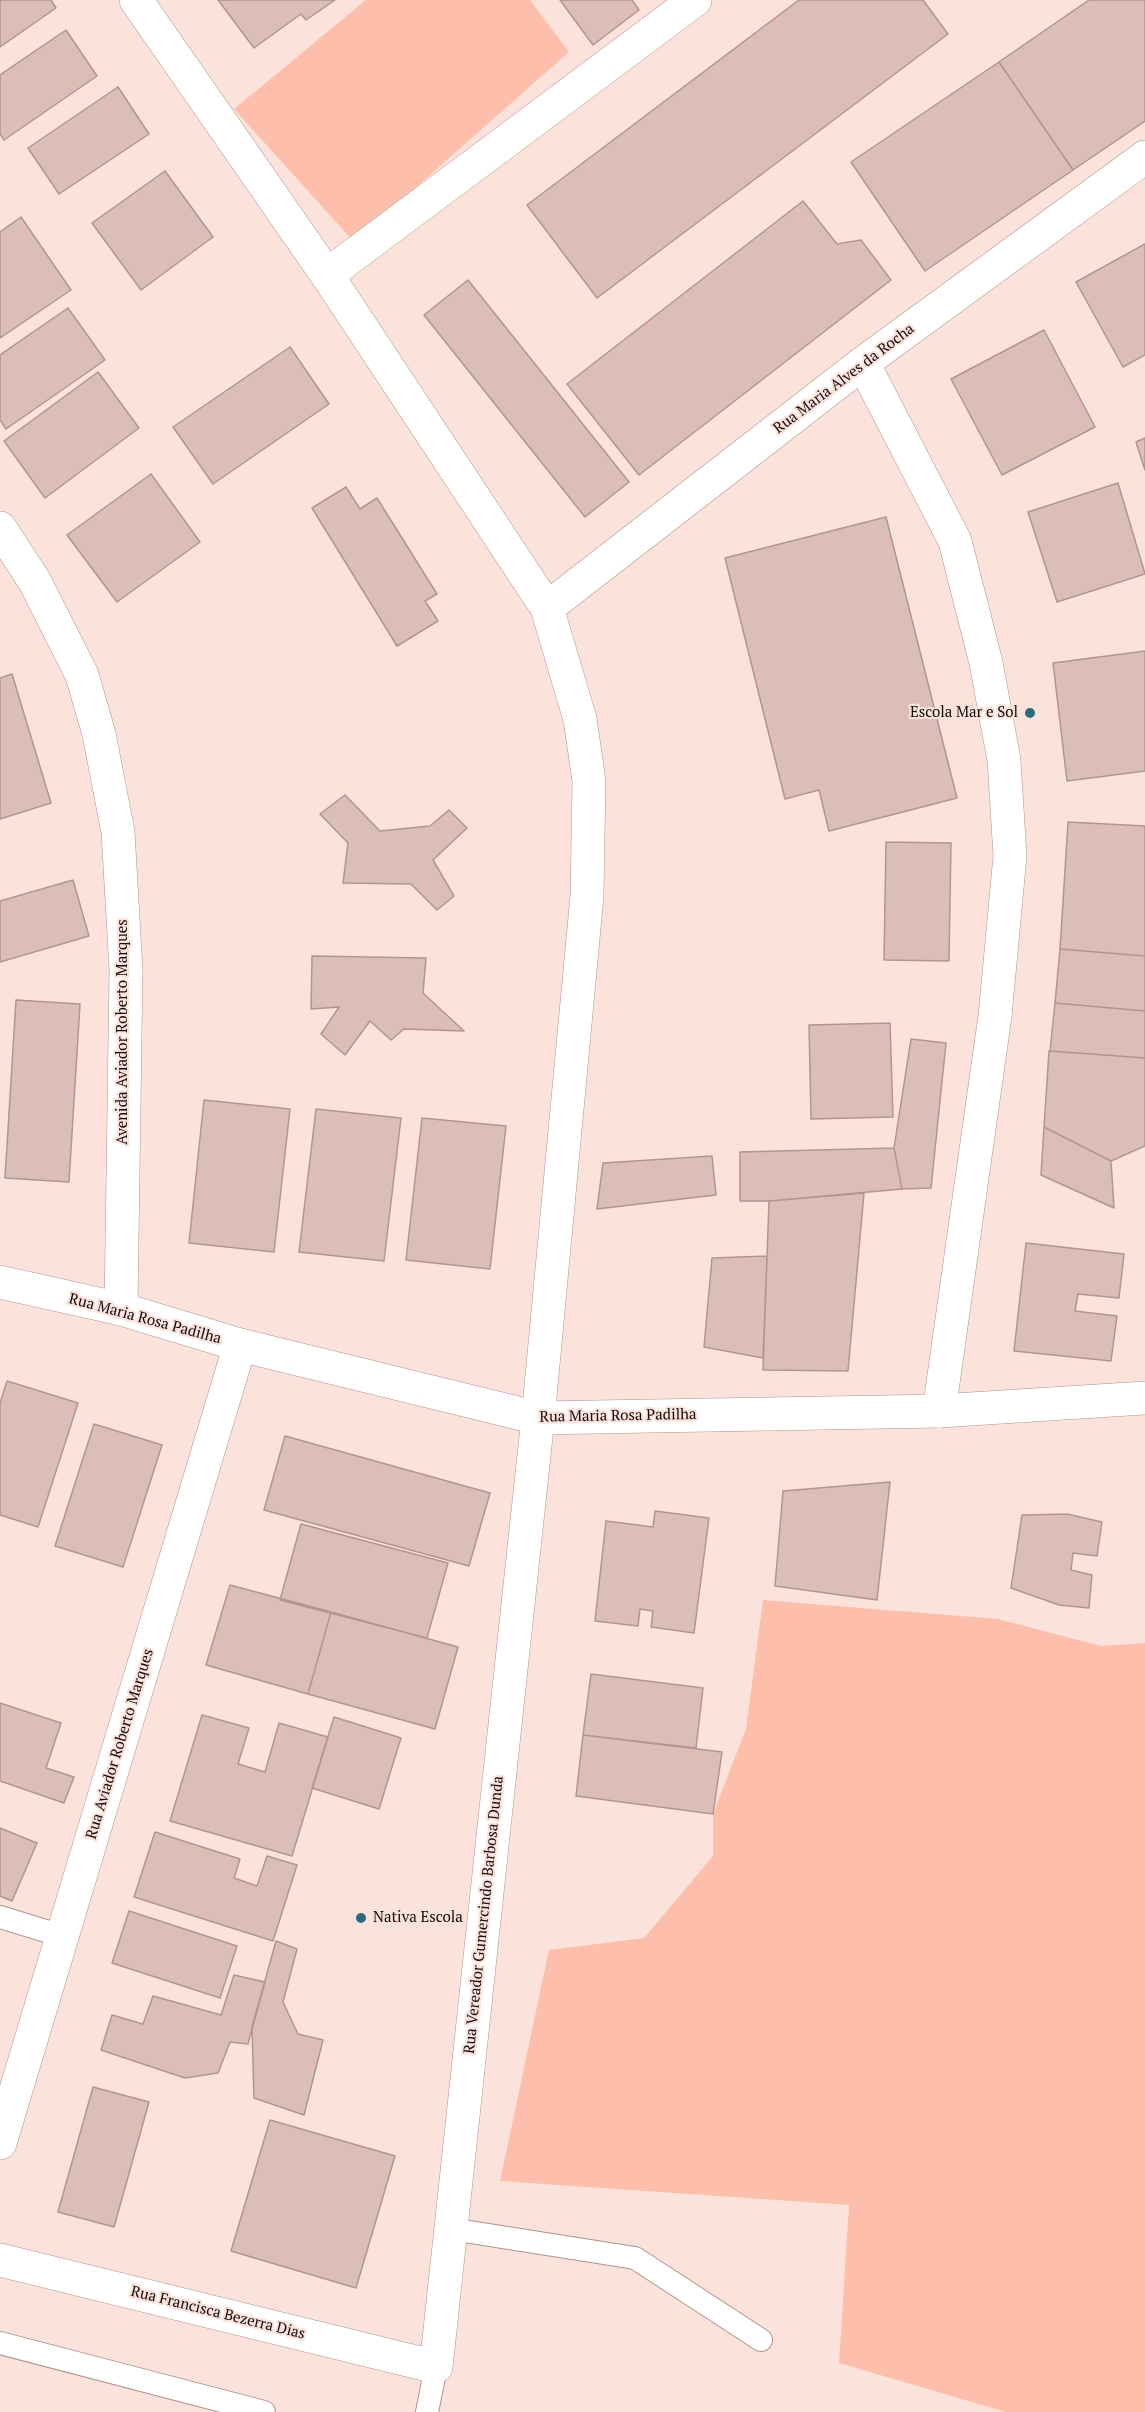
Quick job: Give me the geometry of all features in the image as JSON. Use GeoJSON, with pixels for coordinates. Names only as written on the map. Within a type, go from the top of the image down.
{"type":"FeatureCollection","features":[{"type":"Feature","properties":{"kind":"street","name":"Rua Vereador Gumercindo Barbosa Dunda"},"geometry":{"type":"LineString","coordinates":[[136,0],[327,275],[547,608],[580,719],[589,782],[587,896],[538,1418],[435,2367]]}},
{"type":"Feature","properties":{"kind":"street"},"geometry":{"type":"LineString","coordinates":[[327,275],[695,0]]}},
{"type":"Feature","properties":{"kind":"street","name":"Rua Maria Alves da Rocha"},"geometry":{"type":"LineString","coordinates":[[547,608],[863,363],[1145,157]]}},
{"type":"Feature","properties":{"kind":"street"},"geometry":{"type":"LineString","coordinates":[[863,363],[955,541],[986,663],[1004,760],[1010,856],[996,1004],[939,1411]]}},
{"type":"Feature","properties":{"kind":"street","name":"Avenida Aviador Roberto Marques"},"geometry":{"type":"LineString","coordinates":[[0,528],[35,582],[82,675],[99,734],[118,832],[126,970],[121,1309]]}},
{"type":"Feature","properties":{"kind":"street","name":"Rua Maria Rosa Padilha"},"geometry":{"type":"LineString","coordinates":[[0,1282],[121,1309],[240,1345],[538,1418],[939,1411],[1145,1398]]}},
{"type":"Feature","properties":{"kind":"street","name":"Rua Aviador Roberto Marques"},"geometry":{"type":"LineString","coordinates":[[0,2142],[240,1345]]}},
{"type":"Feature","properties":{"kind":"street","name":"Rua Francisca Bezerra Dias"},"geometry":{"type":"LineString","coordinates":[[0,2259],[435,2367]]}},
{"type":"Feature","properties":{"kind":"lane"},"geometry":{"type":"LineString","coordinates":[[0,1917],[62,1936]]}},
{"type":"Feature","properties":{"kind":"lane"},"geometry":{"type":"LineString","coordinates":[[451,2229],[635,2258],[760,2340]]}},
{"type":"Feature","properties":{"kind":"lane"},"geometry":{"type":"LineString","coordinates":[[0,2343],[264,2412]]}},
{"type":"Feature","properties":{"kind":"lane","name":"Rua Vereador Gumercindo Barbosa Dunda"},"geometry":{"type":"LineString","coordinates":[[427,2412],[435,2367]]}},
{"type":"Feature","properties":{"kind":"shaded area"},"geometry":{"type":"Polygon","coordinates":[[[366,0],[530,0],[569,52],[354,242],[234,109],[366,0]]]}},
{"type":"Feature","properties":{"kind":"shaded area"},"geometry":{"type":"Polygon","coordinates":[[[763,1600],[998,1619],[1101,1646],[1145,1643],[1145,2412],[1006,2412],[839,2363],[849,2205],[500,2181],[549,1950],[644,1938],[713,1856],[713,1814],[746,1729],[763,1600]]]}},
{"type":"Feature","properties":{"kind":"building"},"geometry":{"type":"Polygon","coordinates":[[[0,0],[51,0],[56,8],[0,47],[0,0]]]}},
{"type":"Feature","properties":{"kind":"building"},"geometry":{"type":"Polygon","coordinates":[[[218,0],[335,0],[306,20],[301,14],[254,48],[218,0]]]}},
{"type":"Feature","properties":{"kind":"building"},"geometry":{"type":"Polygon","coordinates":[[[560,0],[632,0],[639,10],[593,45],[560,0]]]}},
{"type":"Feature","properties":{"kind":"building"},"geometry":{"type":"Polygon","coordinates":[[[799,0],[923,0],[948,34],[597,298],[527,205],[799,0]]]}},
{"type":"Feature","properties":{"kind":"building"},"geometry":{"type":"Polygon","coordinates":[[[1089,0],[1145,0],[1145,121],[1073,170],[999,62],[1089,0]]]}},
{"type":"Feature","properties":{"kind":"building"},"geometry":{"type":"Polygon","coordinates":[[[66,30],[97,76],[4,140],[0,134],[0,75],[66,30]]]}},
{"type":"Feature","properties":{"kind":"building"},"geometry":{"type":"Polygon","coordinates":[[[999,62],[1073,170],[925,271],[851,162],[999,62]]]}},
{"type":"Feature","properties":{"kind":"building"},"geometry":{"type":"Polygon","coordinates":[[[118,87],[149,134],[59,194],[28,148],[118,87]]]}},
{"type":"Feature","properties":{"kind":"building"},"geometry":{"type":"Polygon","coordinates":[[[165,171],[213,237],[141,290],[92,223],[165,171]]]}},
{"type":"Feature","properties":{"kind":"building"},"geometry":{"type":"Polygon","coordinates":[[[803,201],[837,244],[861,240],[891,280],[639,475],[567,384],[803,201]]]}},
{"type":"Feature","properties":{"kind":"building"},"geometry":{"type":"Polygon","coordinates":[[[21,217],[71,290],[0,338],[0,232],[21,217]]]}},
{"type":"Feature","properties":{"kind":"building"},"geometry":{"type":"Polygon","coordinates":[[[1145,244],[1145,355],[1123,367],[1076,282],[1145,244]]]}},
{"type":"Feature","properties":{"kind":"building"},"geometry":{"type":"Polygon","coordinates":[[[468,280],[629,482],[585,517],[424,315],[468,280]]]}},
{"type":"Feature","properties":{"kind":"building"},"geometry":{"type":"Polygon","coordinates":[[[68,308],[105,360],[6,429],[0,420],[0,355],[68,308]]]}},
{"type":"Feature","properties":{"kind":"building"},"geometry":{"type":"Polygon","coordinates":[[[1044,330],[1095,427],[1002,475],[951,379],[1044,330]]]}},
{"type":"Feature","properties":{"kind":"building"},"geometry":{"type":"Polygon","coordinates":[[[290,347],[329,404],[213,484],[173,427],[290,347]]]}},
{"type":"Feature","properties":{"kind":"building"},"geometry":{"type":"Polygon","coordinates":[[[98,372],[139,428],[45,498],[4,441],[98,372]]]}},
{"type":"Feature","properties":{"kind":"building"},"geometry":{"type":"Polygon","coordinates":[[[1145,438],[1145,470],[1136,442],[1145,438]]]}},
{"type":"Feature","properties":{"kind":"building"},"geometry":{"type":"Polygon","coordinates":[[[151,474],[200,542],[117,602],[67,535],[151,474]]]}},
{"type":"Feature","properties":{"kind":"building"},"geometry":{"type":"Polygon","coordinates":[[[1118,483],[1145,574],[1057,602],[1028,512],[1118,483]]]}},
{"type":"Feature","properties":{"kind":"building"},"geometry":{"type":"Polygon","coordinates":[[[346,487],[360,509],[377,498],[437,594],[425,601],[438,621],[397,646],[312,508],[346,487]]]}},
{"type":"Feature","properties":{"kind":"building"},"geometry":{"type":"Polygon","coordinates":[[[886,517],[957,798],[829,831],[819,790],[785,799],[725,558],[886,517]]]}},
{"type":"Feature","properties":{"kind":"building"},"geometry":{"type":"Polygon","coordinates":[[[1145,651],[1145,771],[1067,781],[1053,663],[1145,651]]]}},
{"type":"Feature","properties":{"kind":"building"},"geometry":{"type":"Polygon","coordinates":[[[12,674],[51,803],[0,819],[0,678],[12,674]]]}},
{"type":"Feature","properties":{"kind":"building"},"geometry":{"type":"Polygon","coordinates":[[[345,795],[380,831],[430,826],[449,810],[467,828],[433,860],[454,896],[437,910],[411,884],[343,883],[348,843],[320,814],[345,795]]]}},
{"type":"Feature","properties":{"kind":"building"},"geometry":{"type":"Polygon","coordinates":[[[1068,822],[1145,826],[1145,956],[1060,949],[1068,822]]]}},
{"type":"Feature","properties":{"kind":"building"},"geometry":{"type":"Polygon","coordinates":[[[886,842],[951,843],[949,961],[884,960],[886,842]]]}},
{"type":"Feature","properties":{"kind":"building"},"geometry":{"type":"Polygon","coordinates":[[[73,880],[89,936],[0,962],[0,901],[73,880]]]}},
{"type":"Feature","properties":{"kind":"building"},"geometry":{"type":"Polygon","coordinates":[[[1060,949],[1145,956],[1145,1011],[1055,1003],[1060,949]]]}},
{"type":"Feature","properties":{"kind":"building"},"geometry":{"type":"Polygon","coordinates":[[[312,956],[426,958],[423,993],[464,1031],[404,1029],[391,1040],[370,1021],[345,1055],[321,1034],[339,1007],[311,1009],[312,956]]]}},
{"type":"Feature","properties":{"kind":"building"},"geometry":{"type":"Polygon","coordinates":[[[16,1000],[80,1004],[69,1182],[5,1178],[16,1000]]]}},
{"type":"Feature","properties":{"kind":"building"},"geometry":{"type":"Polygon","coordinates":[[[1055,1003],[1145,1011],[1145,1058],[1050,1051],[1055,1003]]]}},
{"type":"Feature","properties":{"kind":"building"},"geometry":{"type":"Polygon","coordinates":[[[890,1023],[893,1117],[811,1119],[809,1025],[890,1023]]]}},
{"type":"Feature","properties":{"kind":"building"},"geometry":{"type":"Polygon","coordinates":[[[911,1039],[946,1043],[931,1188],[902,1189],[894,1148],[911,1039]]]}},
{"type":"Feature","properties":{"kind":"building"},"geometry":{"type":"Polygon","coordinates":[[[1049,1051],[1145,1058],[1145,1146],[1111,1161],[1044,1127],[1049,1051]]]}},
{"type":"Feature","properties":{"kind":"building"},"geometry":{"type":"Polygon","coordinates":[[[204,1100],[290,1109],[274,1252],[189,1243],[204,1100]]]}},
{"type":"Feature","properties":{"kind":"building"},"geometry":{"type":"Polygon","coordinates":[[[316,1109],[401,1118],[384,1261],[299,1252],[316,1109]]]}},
{"type":"Feature","properties":{"kind":"building"},"geometry":{"type":"Polygon","coordinates":[[[422,1118],[506,1126],[490,1269],[406,1260],[422,1118]]]}},
{"type":"Feature","properties":{"kind":"building"},"geometry":{"type":"Polygon","coordinates":[[[1044,1127],[1111,1161],[1114,1208],[1041,1175],[1044,1127]]]}},
{"type":"Feature","properties":{"kind":"building"},"geometry":{"type":"Polygon","coordinates":[[[894,1148],[902,1189],[769,1201],[740,1201],[740,1152],[894,1148]]]}},
{"type":"Feature","properties":{"kind":"building"},"geometry":{"type":"Polygon","coordinates":[[[712,1156],[716,1195],[597,1209],[603,1163],[712,1156]]]}},
{"type":"Feature","properties":{"kind":"building"},"geometry":{"type":"Polygon","coordinates":[[[864,1193],[848,1371],[763,1370],[769,1201],[864,1193]]]}},
{"type":"Feature","properties":{"kind":"building"},"geometry":{"type":"Polygon","coordinates":[[[1026,1243],[1124,1254],[1119,1298],[1078,1294],[1075,1311],[1117,1316],[1111,1361],[1014,1351],[1026,1243]]]}},
{"type":"Feature","properties":{"kind":"building"},"geometry":{"type":"Polygon","coordinates":[[[767,1256],[763,1358],[704,1347],[712,1258],[767,1256]]]}},
{"type":"Feature","properties":{"kind":"building"},"geometry":{"type":"Polygon","coordinates":[[[7,1381],[78,1403],[38,1527],[0,1515],[0,1403],[7,1381]]]}},
{"type":"Feature","properties":{"kind":"building"},"geometry":{"type":"Polygon","coordinates":[[[94,1424],[162,1445],[123,1567],[55,1546],[94,1424]]]}},
{"type":"Feature","properties":{"kind":"building"},"geometry":{"type":"Polygon","coordinates":[[[285,1436],[490,1493],[469,1566],[264,1510],[285,1436]]]}},
{"type":"Feature","properties":{"kind":"building"},"geometry":{"type":"Polygon","coordinates":[[[890,1482],[877,1600],[775,1586],[783,1491],[890,1482]]]}},
{"type":"Feature","properties":{"kind":"building"},"geometry":{"type":"Polygon","coordinates":[[[655,1511],[709,1518],[694,1633],[651,1627],[653,1611],[640,1609],[638,1626],[595,1621],[606,1521],[653,1527],[655,1511]]]}},
{"type":"Feature","properties":{"kind":"building"},"geometry":{"type":"Polygon","coordinates":[[[1067,1514],[1102,1522],[1097,1556],[1073,1553],[1071,1570],[1092,1575],[1089,1608],[1059,1605],[1011,1588],[1022,1515],[1067,1514]]]}},
{"type":"Feature","properties":{"kind":"building"},"geometry":{"type":"Polygon","coordinates":[[[301,1524],[448,1563],[427,1638],[280,1600],[301,1524]]]}},
{"type":"Feature","properties":{"kind":"building"},"geometry":{"type":"Polygon","coordinates":[[[230,1585],[331,1612],[308,1694],[206,1665],[230,1585]]]}},
{"type":"Feature","properties":{"kind":"building"},"geometry":{"type":"Polygon","coordinates":[[[331,1612],[458,1647],[435,1729],[308,1694],[331,1612]]]}},
{"type":"Feature","properties":{"kind":"building"},"geometry":{"type":"Polygon","coordinates":[[[591,1674],[703,1688],[696,1748],[583,1735],[591,1674]]]}},
{"type":"Feature","properties":{"kind":"building"},"geometry":{"type":"Polygon","coordinates":[[[0,1703],[61,1723],[46,1768],[74,1777],[64,1803],[0,1781],[0,1703]]]}},
{"type":"Feature","properties":{"kind":"building"},"geometry":{"type":"Polygon","coordinates":[[[202,1715],[249,1728],[238,1764],[265,1772],[279,1723],[328,1737],[292,1856],[170,1821],[202,1715]]]}},
{"type":"Feature","properties":{"kind":"building"},"geometry":{"type":"Polygon","coordinates":[[[334,1717],[401,1738],[379,1809],[312,1788],[334,1717]]]}},
{"type":"Feature","properties":{"kind":"building"},"geometry":{"type":"Polygon","coordinates":[[[583,1735],[722,1752],[713,1814],[576,1796],[583,1735]]]}},
{"type":"Feature","properties":{"kind":"building"},"geometry":{"type":"Polygon","coordinates":[[[0,1828],[37,1843],[12,1901],[0,1896],[0,1828]]]}},
{"type":"Feature","properties":{"kind":"building"},"geometry":{"type":"Polygon","coordinates":[[[155,1832],[240,1859],[234,1878],[257,1886],[267,1856],[297,1865],[273,1941],[134,1897],[155,1832]]]}},
{"type":"Feature","properties":{"kind":"building"},"geometry":{"type":"Polygon","coordinates":[[[129,1911],[237,1946],[220,1998],[112,1963],[129,1911]]]}},
{"type":"Feature","properties":{"kind":"building"},"geometry":{"type":"Polygon","coordinates":[[[276,1941],[297,1949],[283,2002],[298,2034],[323,2040],[304,2115],[254,2098],[252,2027],[276,1941]]]}},
{"type":"Feature","properties":{"kind":"building"},"geometry":{"type":"Polygon","coordinates":[[[234,1975],[265,1982],[248,2044],[230,2042],[218,2073],[185,2078],[101,2050],[112,2015],[143,2024],[153,1996],[221,2015],[234,1975]]]}},
{"type":"Feature","properties":{"kind":"building"},"geometry":{"type":"Polygon","coordinates":[[[93,2087],[149,2102],[114,2227],[58,2212],[93,2087]]]}},
{"type":"Feature","properties":{"kind":"building"},"geometry":{"type":"Polygon","coordinates":[[[270,2120],[395,2156],[356,2288],[231,2251],[270,2120]]]}},
{"type":"Feature","properties":{"kind":"place","name":"Escola Mar e Sol"},"geometry":{"type":"Point","coordinates":[1030,713]}},
{"type":"Feature","properties":{"kind":"place","name":"Nativa Escola"},"geometry":{"type":"Point","coordinates":[361,1918]}}]}
